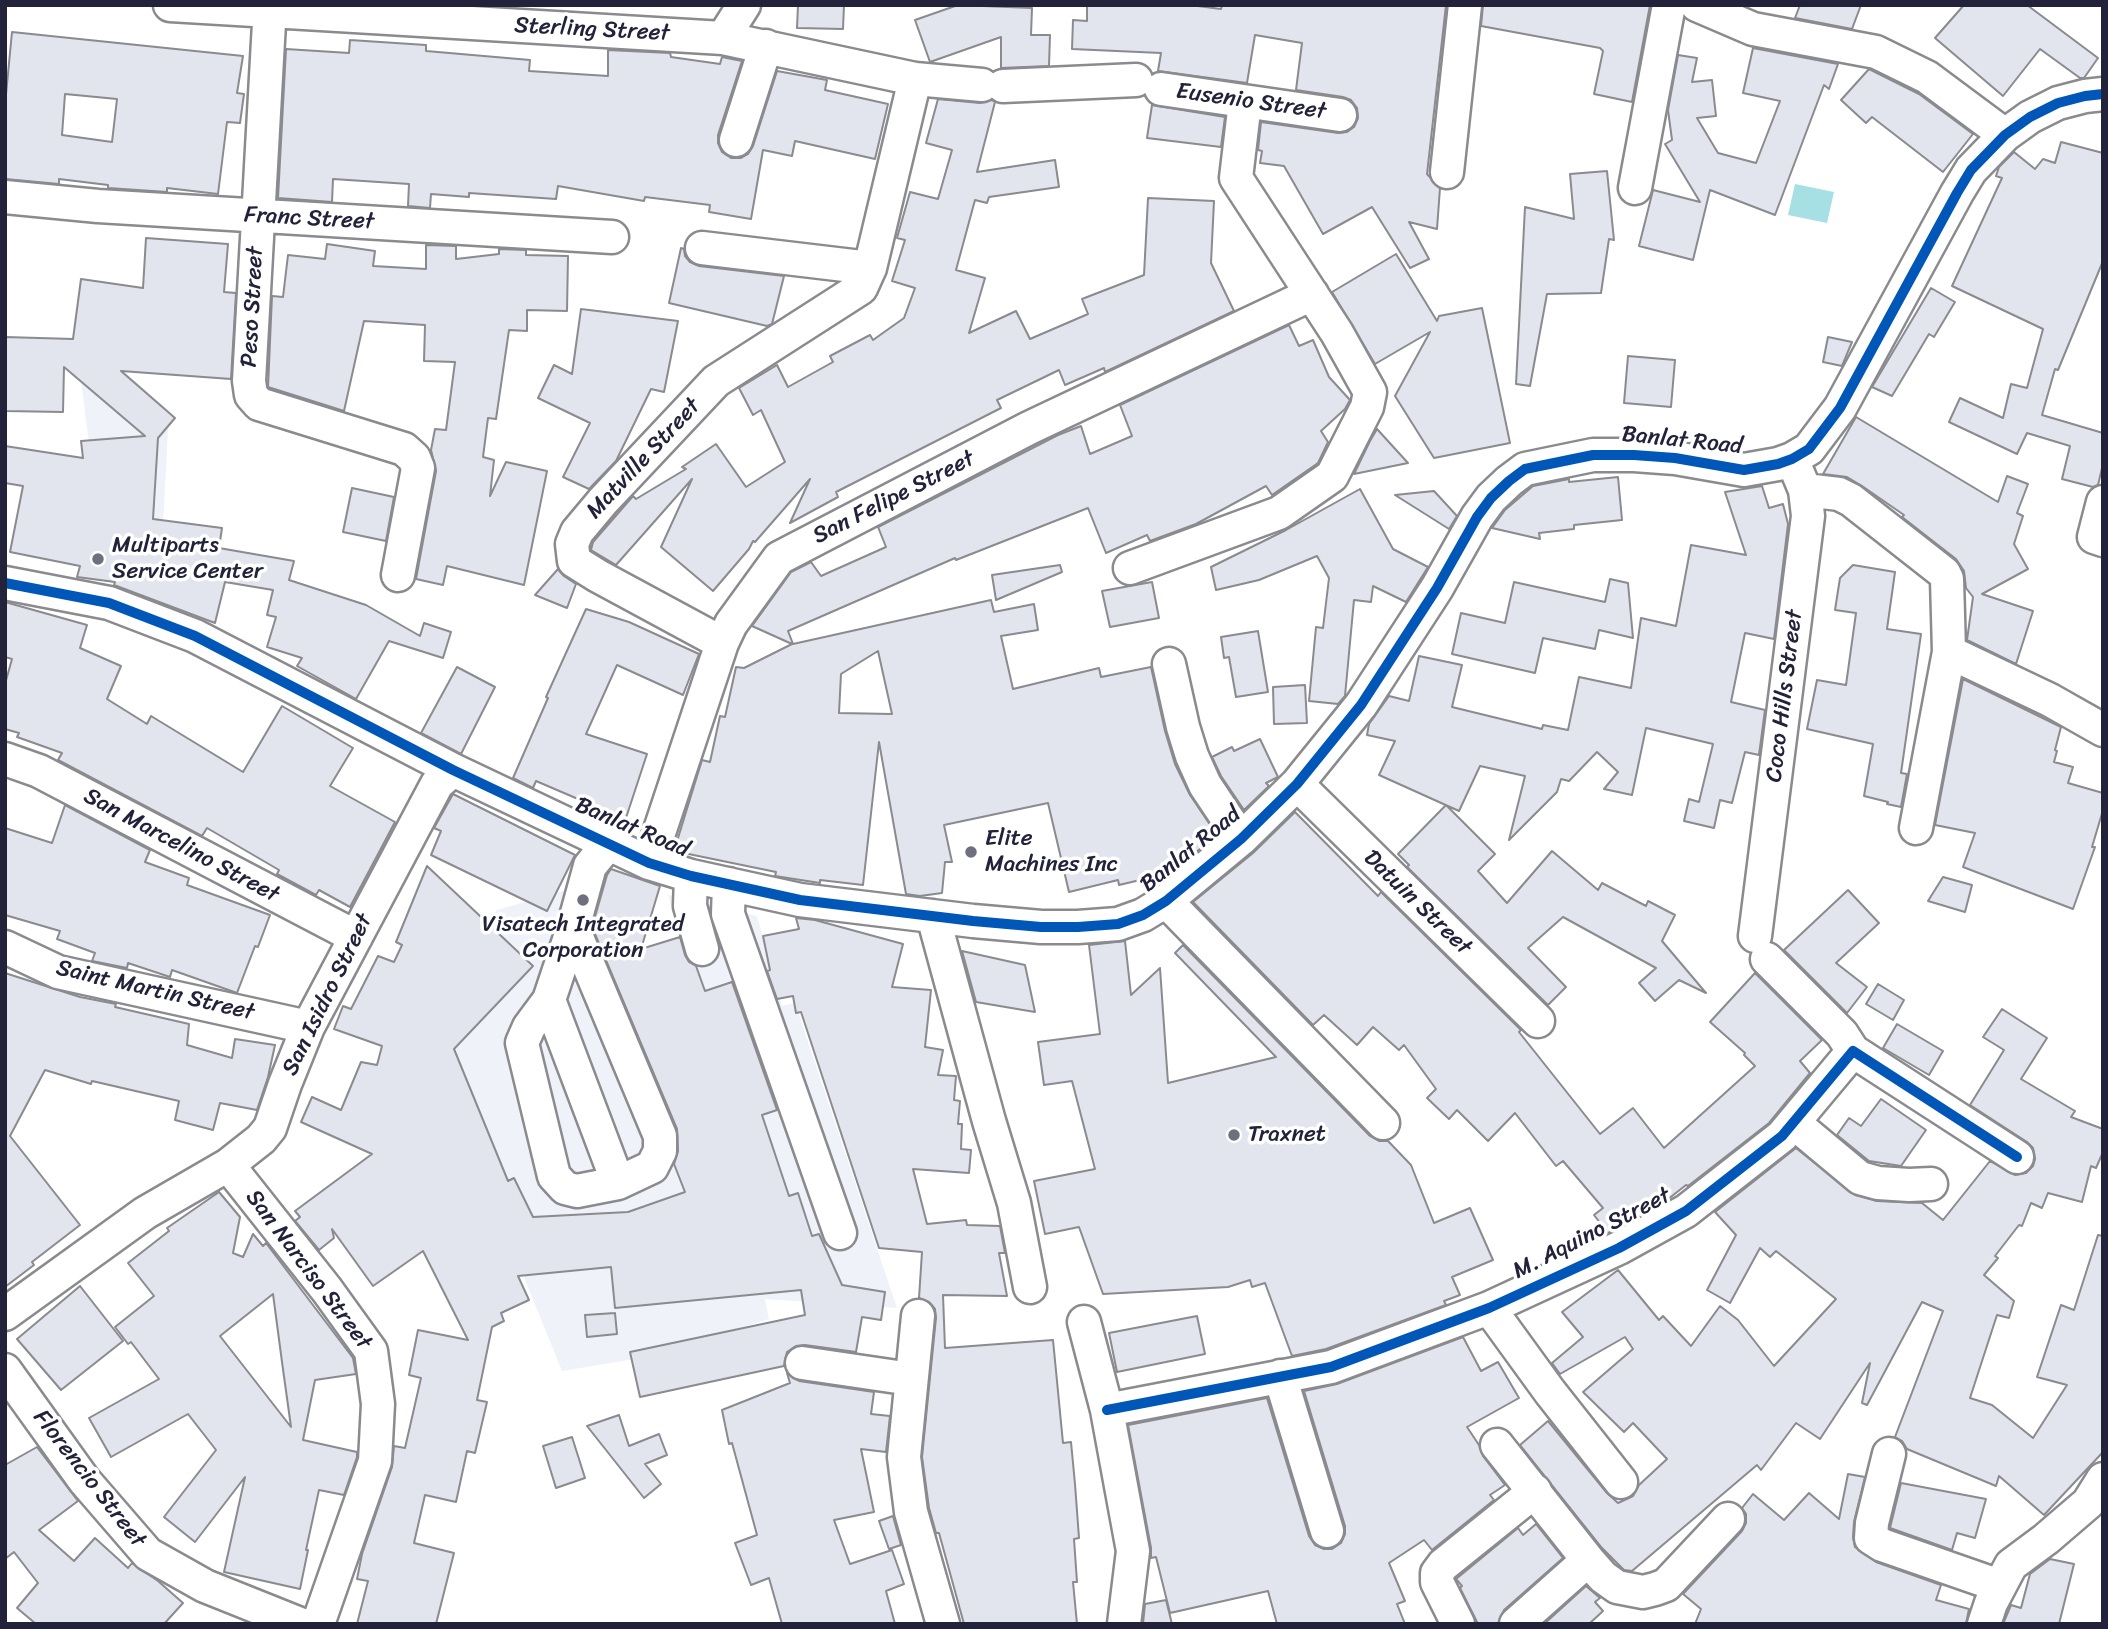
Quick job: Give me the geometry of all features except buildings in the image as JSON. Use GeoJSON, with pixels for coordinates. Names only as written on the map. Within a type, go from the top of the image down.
{"type":"FeatureCollection","features":[{"type":"Feature","properties":{"kind":"street","name":"Sterling Street"},"geometry":{"type":"LineString","coordinates":[[170,5],[270,8],[744,42]]}},
{"type":"Feature","properties":{"kind":"street"},"geometry":{"type":"LineString","coordinates":[[736,140],[744,42],[744,5]]}},
{"type":"Feature","properties":{"kind":"street"},"geometry":{"type":"LineString","coordinates":[[1447,172],[1465,5]]}},
{"type":"Feature","properties":{"kind":"street"},"geometry":{"type":"LineString","coordinates":[[1635,188],[1669,5]]}},
{"type":"Feature","properties":{"kind":"street"},"geometry":{"type":"LineString","coordinates":[[1697,5],[1761,17],[1876,52],[1927,77],[2005,135]]}},
{"type":"Feature","properties":{"kind":"street","name":"Peso Street"},"geometry":{"type":"LineString","coordinates":[[270,8],[249,381],[251,394],[259,404],[404,449],[414,458],[418,468],[398,575]]}},
{"type":"Feature","properties":{"kind":"street"},"geometry":{"type":"LineString","coordinates":[[744,42],[915,79]]}},
{"type":"Feature","properties":{"kind":"street","name":"Eusenio Street"},"geometry":{"type":"LineString","coordinates":[[915,79],[993,85],[1148,84],[1245,102],[1340,115]]}},
{"type":"Feature","properties":{"kind":"street","name":"Matville Street"},"geometry":{"type":"LineString","coordinates":[[722,643],[574,561],[572,544],[576,532],[716,381],[861,288],[870,268],[915,79]]}},
{"type":"Feature","properties":{"kind":"street","name":"Banlat Road"},"geometry":{"type":"LineString","coordinates":[[5,583],[109,603],[195,636],[453,770],[649,863],[691,876],[800,900],[933,916],[1027,926],[1078,927],[1118,924],[1143,915],[1166,901],[1241,839],[1297,784],[1374,686],[1437,588],[1477,517],[1491,498],[1525,469],[1593,455],[1634,455],[1675,458],[1744,470],[1760,469],[1792,459],[1809,449],[1840,408],[1971,170],[2005,135],[2030,117],[2058,103],[2103,94]]}},
{"type":"Feature","properties":{"kind":"street"},"geometry":{"type":"LineString","coordinates":[[1130,568],[1279,513],[1332,476],[1363,417],[1370,392],[1312,294],[1236,178],[1245,102]]}},
{"type":"Feature","properties":{"kind":"street","name":"Franc Street"},"geometry":{"type":"LineString","coordinates":[[5,197],[98,206],[612,237]]}},
{"type":"Feature","properties":{"kind":"street"},"geometry":{"type":"LineString","coordinates":[[702,247],[870,268]]}},
{"type":"Feature","properties":{"kind":"street","name":"San Felipe Street"},"geometry":{"type":"LineString","coordinates":[[649,863],[722,643],[731,624],[779,558],[1029,428],[1312,294]]}},
{"type":"Feature","properties":{"kind":"street","name":"Coco Hills Street"},"geometry":{"type":"LineString","coordinates":[[1792,459],[1805,490],[1808,516],[1761,948],[1842,1034],[1853,1051]]}},
{"type":"Feature","properties":{"kind":"street"},"geometry":{"type":"LineString","coordinates":[[1805,490],[1839,494],[1851,500],[1944,573],[1948,584],[1949,652],[1916,828]]}},
{"type":"Feature","properties":{"kind":"street"},"geometry":{"type":"LineString","coordinates":[[2103,502],[2094,537],[2103,540]]}},
{"type":"Feature","properties":{"kind":"street"},"geometry":{"type":"LineString","coordinates":[[1949,652],[2050,700],[2103,730]]}},
{"type":"Feature","properties":{"kind":"street"},"geometry":{"type":"LineString","coordinates":[[1169,664],[1182,727],[1192,757],[1206,785],[1241,839]]}},
{"type":"Feature","properties":{"kind":"street","name":"San Marcelino Street"},"geometry":{"type":"LineString","coordinates":[[5,759],[39,771],[356,937]]}},
{"type":"Feature","properties":{"kind":"street","name":"San Isidro Street"},"geometry":{"type":"LineString","coordinates":[[5,1314],[145,1213],[228,1165],[261,1139],[270,1128],[308,1027],[437,784],[453,770]]}},
{"type":"Feature","properties":{"kind":"street","name":"Datuin Street"},"geometry":{"type":"LineString","coordinates":[[1297,784],[1538,1021]]}},
{"type":"Feature","properties":{"kind":"street"},"geometry":{"type":"LineString","coordinates":[[573,928],[660,1136],[660,1151],[652,1167],[618,1183],[578,1191],[565,1188],[554,1176],[522,1043],[529,1027],[548,1000],[573,928],[590,866],[607,844]]}},
{"type":"Feature","properties":{"kind":"street"},"geometry":{"type":"LineString","coordinates":[[691,876],[690,906],[702,949]]}},
{"type":"Feature","properties":{"kind":"street"},"geometry":{"type":"LineString","coordinates":[[729,884],[728,914],[840,1233]]}},
{"type":"Feature","properties":{"kind":"street"},"geometry":{"type":"LineString","coordinates":[[1166,901],[1383,1123]]}},
{"type":"Feature","properties":{"kind":"street"},"geometry":{"type":"LineString","coordinates":[[933,916],[1014,1203],[1030,1287]]}},
{"type":"Feature","properties":{"kind":"street","name":"Saint Martin Street"},"geometry":{"type":"LineString","coordinates":[[5,947],[58,972],[308,1027]]}},
{"type":"Feature","properties":{"kind":"street"},"geometry":{"type":"LineString","coordinates":[[548,1000],[618,1183]]}},
{"type":"Feature","properties":{"kind":"street"},"geometry":{"type":"LineString","coordinates":[[1853,1051],[2017,1157]]}},
{"type":"Feature","properties":{"kind":"street","name":"M. Aquino Street"},"geometry":{"type":"LineString","coordinates":[[1107,1410],[1331,1367],[1489,1308],[1619,1248],[1686,1211],[1782,1136],[1853,1051]]}},
{"type":"Feature","properties":{"kind":"street"},"geometry":{"type":"LineString","coordinates":[[1794,1123],[1860,1178],[1878,1184],[1931,1184]]}},
{"type":"Feature","properties":{"kind":"street","name":"San Narciso Street"},"geometry":{"type":"LineString","coordinates":[[228,1165],[327,1290],[371,1351],[378,1404],[375,1461],[318,1624]]}},
{"type":"Feature","properties":{"kind":"street"},"geometry":{"type":"LineString","coordinates":[[1489,1308],[1620,1482]]}},
{"type":"Feature","properties":{"kind":"street"},"geometry":{"type":"LineString","coordinates":[[918,1316],[904,1457],[906,1485],[911,1512],[943,1624]]}},
{"type":"Feature","properties":{"kind":"street"},"geometry":{"type":"LineString","coordinates":[[1084,1322],[1107,1410],[1133,1551],[1124,1624]]}},
{"type":"Feature","properties":{"kind":"street"},"geometry":{"type":"LineString","coordinates":[[803,1363],[911,1379]]}},
{"type":"Feature","properties":{"kind":"street","name":"Florencio Street"},"geometry":{"type":"LineString","coordinates":[[5,1370],[84,1480],[148,1554],[205,1586],[300,1624]]}},
{"type":"Feature","properties":{"kind":"street"},"geometry":{"type":"LineString","coordinates":[[1280,1376],[1327,1531]]}},
{"type":"Feature","properties":{"kind":"street"},"geometry":{"type":"LineString","coordinates":[[1497,1445],[1588,1560],[1603,1577],[1617,1587],[1643,1592],[1665,1585],[1728,1519]]}},
{"type":"Feature","properties":{"kind":"street"},"geometry":{"type":"LineString","coordinates":[[1889,1454],[1872,1523],[1871,1538],[1882,1545],[2000,1586]]}},
{"type":"Feature","properties":{"kind":"street"},"geometry":{"type":"LineString","coordinates":[[1984,1624],[2011,1565],[2088,1503],[2102,1484]]}},
{"type":"Feature","properties":{"kind":"street"},"geometry":{"type":"LineString","coordinates":[[1458,1624],[1437,1582],[1437,1573],[1443,1565],[1535,1491]]}},
{"type":"Feature","properties":{"kind":"street"},"geometry":{"type":"LineString","coordinates":[[1516,1624],[1588,1560]]}},
{"type":"Feature","properties":{"kind":"shaded area"},"geometry":{"type":"Polygon","coordinates":[[[74,327],[169,411],[159,600],[88,574],[93,474],[74,327]]]}},
{"type":"Feature","properties":{"kind":"shaded area"},"geometry":{"type":"Polygon","coordinates":[[[579,860],[620,878],[649,959],[684,946],[668,895],[757,916],[782,1006],[795,1003],[897,1308],[765,1299],[769,1319],[635,1359],[562,1371],[521,1270],[384,1032],[497,910],[567,890],[579,860]]]}},
{"type":"Feature","properties":{"kind":"water"},"geometry":{"type":"Polygon","coordinates":[[[1795,184],[1834,192],[1827,223],[1788,215],[1795,184]]]}},
{"type":"Feature","properties":{"kind":"cycle path"},"geometry":{"type":"LineString","coordinates":[[5,583],[109,603],[195,636],[453,770],[649,863],[691,876],[800,900],[973,921],[1041,927],[1118,924],[1143,915],[1166,901],[1241,839],[1297,784],[1361,705],[1437,588],[1477,517],[1491,498],[1509,481],[1525,469],[1593,455],[1675,458],[1744,470],[1778,464],[1809,449],[1840,408],[1971,170],[2005,135],[2030,117],[2058,103],[2103,94]]}},
{"type":"Feature","properties":{"kind":"cycle path"},"geometry":{"type":"LineString","coordinates":[[1107,1410],[1331,1367],[1489,1308],[1619,1248],[1686,1211],[1782,1136],[1853,1051],[2017,1157]]}},
{"type":"Feature","properties":{"kind":"place","name":"Multiparts Service Center"},"geometry":{"type":"Point","coordinates":[98,559]}},
{"type":"Feature","properties":{"kind":"place","name":"Elite Machines Inc"},"geometry":{"type":"Point","coordinates":[971,852]}},
{"type":"Feature","properties":{"kind":"place","name":"Visatech Integrated Corporation"},"geometry":{"type":"Point","coordinates":[583,900]}},
{"type":"Feature","properties":{"kind":"place","name":"Traxnet"},"geometry":{"type":"Point","coordinates":[1234,1135]}}]}
